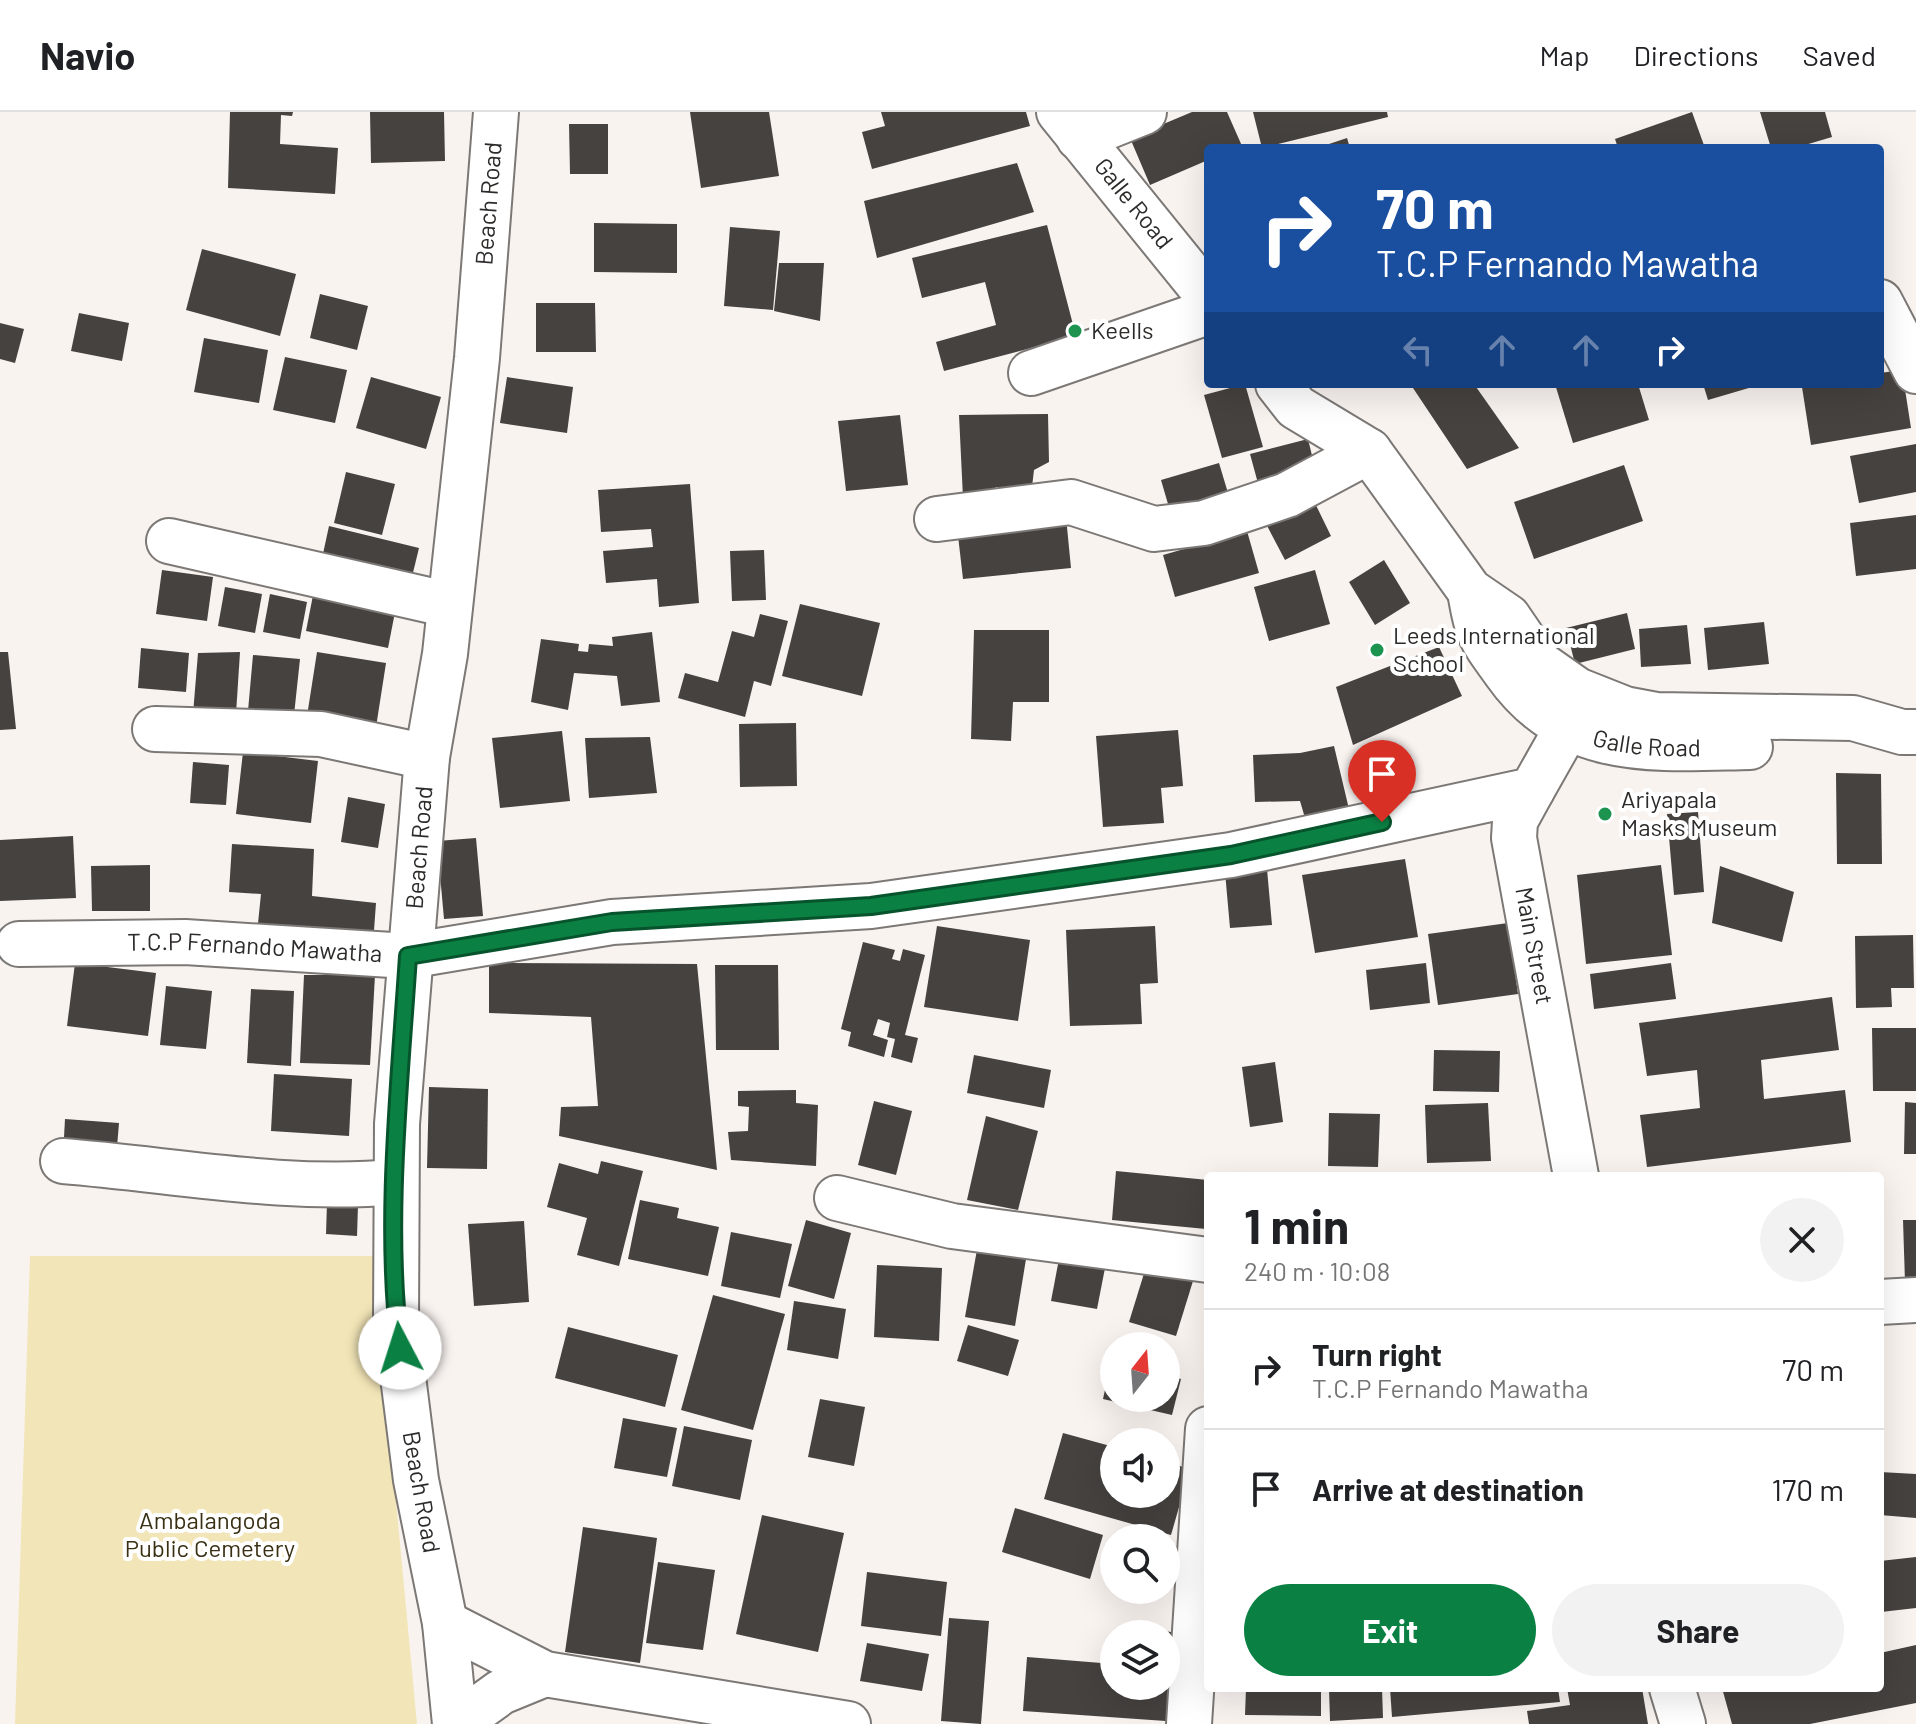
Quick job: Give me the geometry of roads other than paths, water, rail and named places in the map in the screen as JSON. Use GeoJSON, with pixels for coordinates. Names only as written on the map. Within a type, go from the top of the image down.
{"type":"FeatureCollection","features":[{"type":"Feature","properties":{"kind":"main road","name":"Beach Road"},"geometry":{"type":"LineString","coordinates":[[456,1724],[445,1623],[416,1480],[396,1321],[396,1182],[408,956],[427,757],[450,605],[477,358],[496,112]]}},
{"type":"Feature","properties":{"kind":"main road"},"geometry":{"type":"LineString","coordinates":[[1069,125],[1144,112]]}},
{"type":"Feature","properties":{"kind":"main road","name":"Galle Road"},"geometry":{"type":"LineString","coordinates":[[1069,125],[1204,291]]}},
{"type":"Feature","properties":{"kind":"main road"},"geometry":{"type":"LineString","coordinates":[[1884,310],[1916,371]]}},
{"type":"Feature","properties":{"kind":"main road"},"geometry":{"type":"LineString","coordinates":[[1031,373],[1204,313]]}},
{"type":"Feature","properties":{"kind":"main road","name":"Galle Road"},"geometry":{"type":"LineString","coordinates":[[1281,388],[1296,407],[1369,451],[1470,591],[1508,617],[1540,664],[1597,700],[1625,709],[1691,717],[1853,718],[1909,732]]}},
{"type":"Feature","properties":{"kind":"main road"},"geometry":{"type":"LineString","coordinates":[[937,519],[1071,502],[1154,529],[1204,523],[1287,495],[1369,451]]}},
{"type":"Feature","properties":{"kind":"main road"},"geometry":{"type":"LineString","coordinates":[[169,541],[450,605]]}},
{"type":"Feature","properties":{"kind":"main road","name":"Galle Road"},"geometry":{"type":"LineString","coordinates":[[1470,591],[1477,635],[1523,696],[1543,714],[1567,728],[1621,745],[1695,748],[1857,749],[1909,732]]}},
{"type":"Feature","properties":{"kind":"main road","name":"Main Street"},"geometry":{"type":"LineString","coordinates":[[1567,728],[1515,821],[1514,838],[1575,1172]]}},
{"type":"Feature","properties":{"kind":"main road"},"geometry":{"type":"LineString","coordinates":[[155,729],[321,734],[427,757]]}},
{"type":"Feature","properties":{"kind":"main road","name":"T.C.P Fernando Mawatha"},"geometry":{"type":"LineString","coordinates":[[19,944],[185,942],[408,956],[612,922],[871,906],[1231,855],[1532,790]]}},
{"type":"Feature","properties":{"kind":"main road"},"geometry":{"type":"LineString","coordinates":[[63,1161],[270,1184],[341,1187],[396,1182]]}},
{"type":"Feature","properties":{"kind":"main road"},"geometry":{"type":"LineString","coordinates":[[837,1198],[967,1228],[1204,1259]]}},
{"type":"Feature","properties":{"kind":"main road"},"geometry":{"type":"LineString","coordinates":[[1884,1302],[1916,1300]]}},
{"type":"Feature","properties":{"kind":"main road"},"geometry":{"type":"LineString","coordinates":[[1189,1724],[1204,1491]]}},
{"type":"Feature","properties":{"kind":"main road"},"geometry":{"type":"LineString","coordinates":[[445,1623],[545,1674],[848,1724]]}},
{"type":"Feature","properties":{"kind":"main road"},"geometry":{"type":"LineString","coordinates":[[456,1724],[501,1692],[545,1674]]}},
{"type":"Feature","properties":{"kind":"main road"},"geometry":{"type":"LineString","coordinates":[[1673,1692],[1683,1724]]}},
{"type":"Feature","properties":{"kind":"place","name":"Keells"},"geometry":{"type":"Point","coordinates":[1075,331]}},
{"type":"Feature","properties":{"kind":"place","name":"Leeds International School"},"geometry":{"type":"Point","coordinates":[1377,650]}},
{"type":"Feature","properties":{"kind":"place","name":"Ariyapala Masks Museum"},"geometry":{"type":"Point","coordinates":[1605,814]}},
{"type":"Feature","properties":{"kind":"park label","name":"Ambalangoda Public Cemetery"},"geometry":{"type":"Point","coordinates":[210,1535]}}]}
